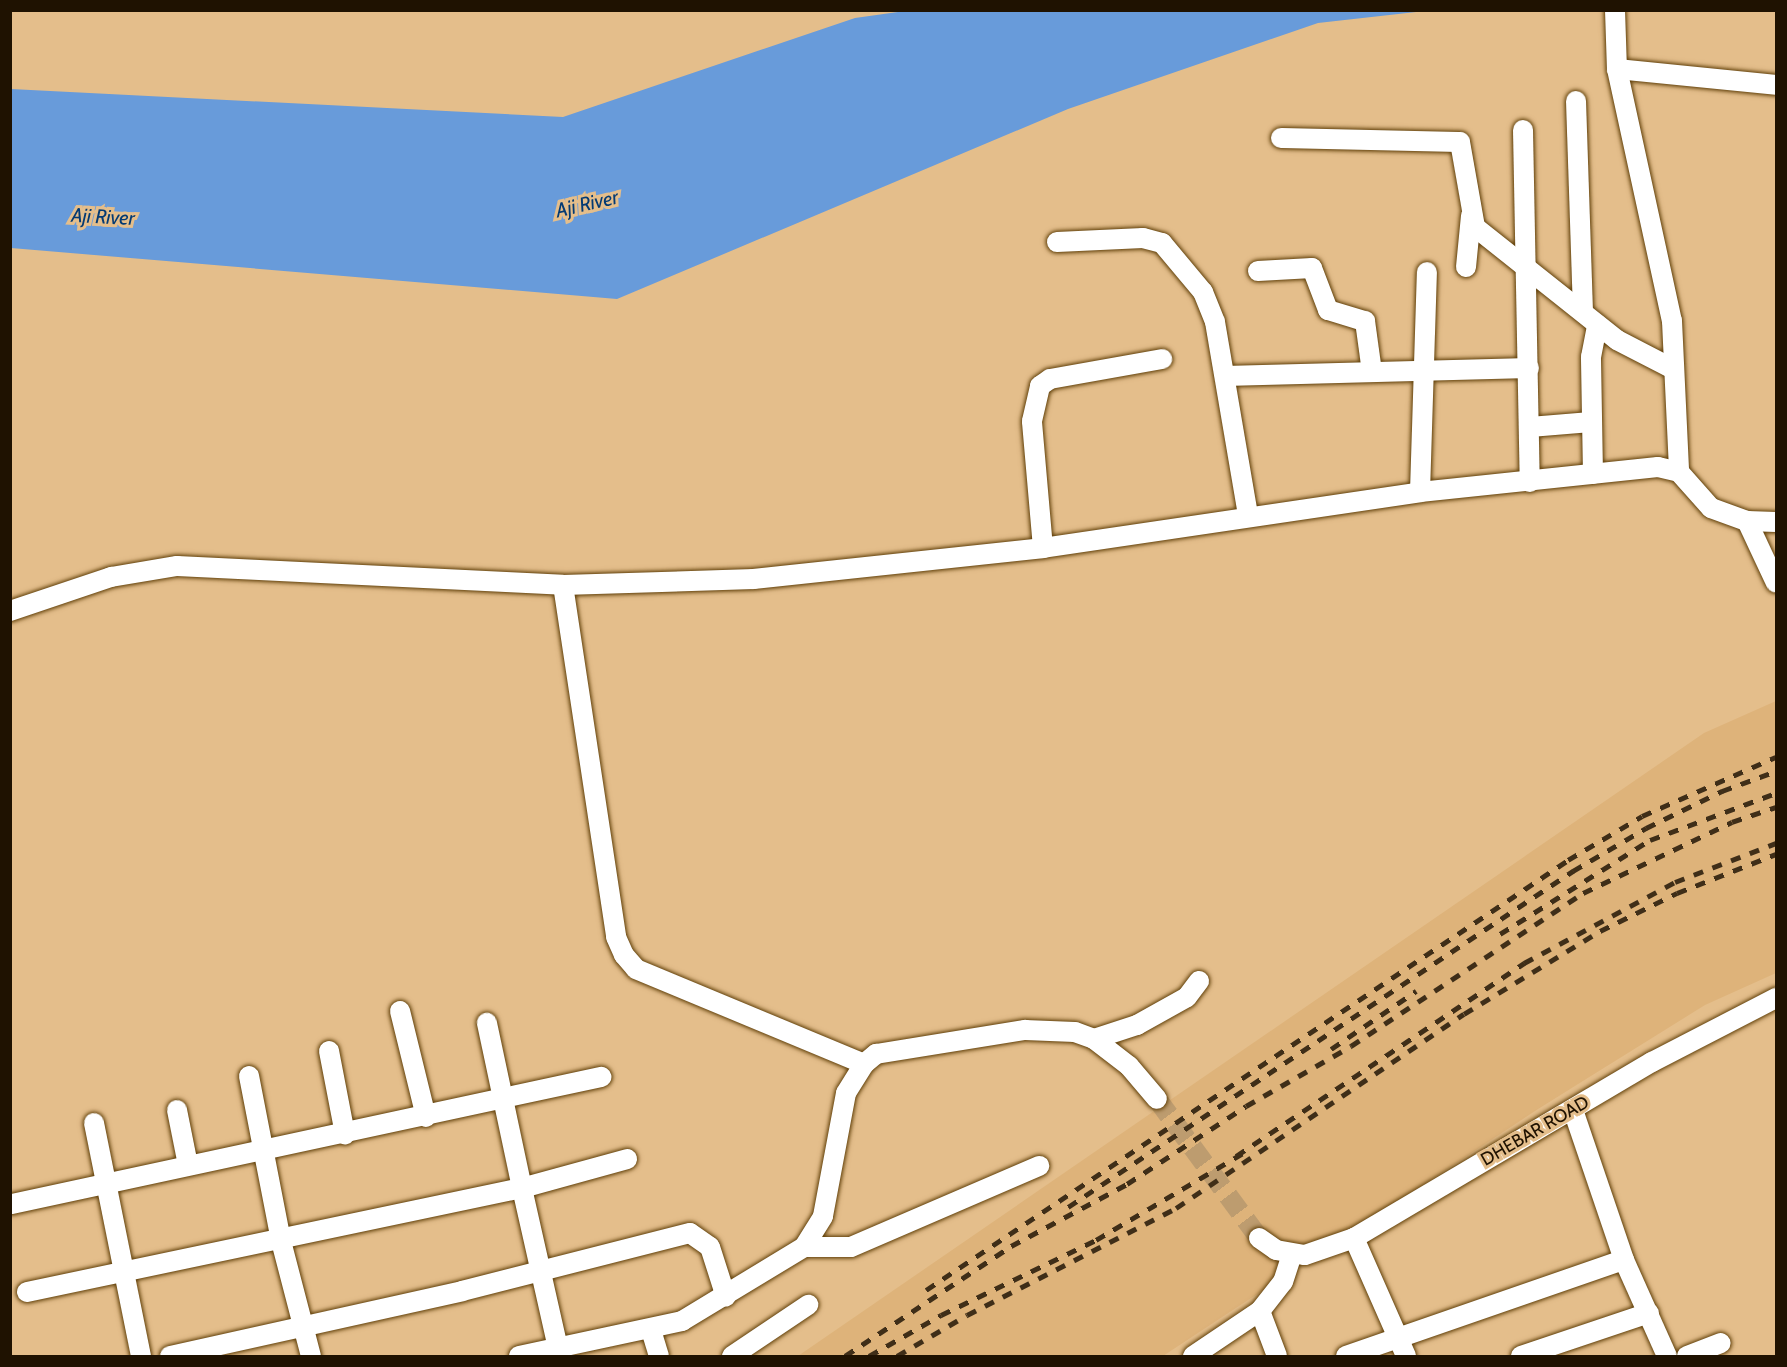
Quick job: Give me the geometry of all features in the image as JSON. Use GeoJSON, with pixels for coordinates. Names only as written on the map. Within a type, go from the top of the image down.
{"type":"FeatureCollection","features":[{"type":"Feature","properties":{"kind":"street"},"geometry":{"type":"LineString","coordinates":[[1614,16],[1617,69],[1672,321],[1679,472]]}},
{"type":"Feature","properties":{"kind":"street"},"geometry":{"type":"LineString","coordinates":[[1617,69],[1776,85]]}},
{"type":"Feature","properties":{"kind":"street"},"geometry":{"type":"LineString","coordinates":[[1576,101],[1583,310]]}},
{"type":"Feature","properties":{"kind":"street"},"geometry":{"type":"LineString","coordinates":[[1523,130],[1530,482]]}},
{"type":"Feature","properties":{"kind":"street"},"geometry":{"type":"LineString","coordinates":[[1281,138],[1453,138],[1465,153],[1471,216],[1466,267]]}},
{"type":"Feature","properties":{"kind":"street"},"geometry":{"type":"LineString","coordinates":[[1471,216],[1483,235],[1583,310],[1597,325],[1673,369]]}},
{"type":"Feature","properties":{"kind":"street"},"geometry":{"type":"LineString","coordinates":[[1057,242],[1143,238],[1162,243],[1211,309],[1225,376],[1248,516]]}},
{"type":"Feature","properties":{"kind":"street"},"geometry":{"type":"LineString","coordinates":[[1258,271],[1312,268],[1329,310],[1365,321],[1372,372]]}},
{"type":"Feature","properties":{"kind":"street"},"geometry":{"type":"LineString","coordinates":[[1420,492],[1421,370],[1427,272]]}},
{"type":"Feature","properties":{"kind":"street"},"geometry":{"type":"LineString","coordinates":[[1593,474],[1590,357],[1597,325]]}},
{"type":"Feature","properties":{"kind":"street"},"geometry":{"type":"LineString","coordinates":[[1043,548],[1032,421],[1040,386],[1050,379],[1161,359]]}},
{"type":"Feature","properties":{"kind":"street"},"geometry":{"type":"LineString","coordinates":[[1225,376],[1529,368]]}},
{"type":"Feature","properties":{"kind":"street"},"geometry":{"type":"LineString","coordinates":[[1530,427],[1591,422]]}},
{"type":"Feature","properties":{"kind":"street"},"geometry":{"type":"LineString","coordinates":[[10,611],[111,577],[177,566],[562,585],[754,579],[1043,548],[1420,492],[1658,467],[1679,472],[1711,508],[1746,521],[1776,522]]}},
{"type":"Feature","properties":{"kind":"street"},"geometry":{"type":"LineString","coordinates":[[1746,521],[1776,583]]}},
{"type":"Feature","properties":{"kind":"street"},"geometry":{"type":"LineString","coordinates":[[562,585],[616,937],[624,956],[636,969],[864,1064]]}},
{"type":"Feature","properties":{"kind":"street"},"geometry":{"type":"LineString","coordinates":[[1094,1039],[1137,1025],[1187,997],[1199,981]]}},
{"type":"Feature","properties":{"kind":"street","name":"DHEBAR ROAD"},"geometry":{"type":"LineString","coordinates":[[1292,1254],[1329,1249],[1354,1238],[1652,1062],[1776,998]]}},
{"type":"Feature","properties":{"kind":"street"},"geometry":{"type":"LineString","coordinates":[[400,1011],[426,1117]]}},
{"type":"Feature","properties":{"kind":"street"},"geometry":{"type":"LineString","coordinates":[[487,1023],[558,1348]]}},
{"type":"Feature","properties":{"kind":"street"},"geometry":{"type":"LineString","coordinates":[[519,1356],[651,1330],[682,1321],[726,1297],[804,1247],[823,1215],[846,1093],[864,1064],[895,1047],[1025,1030],[1057,1029],[1094,1039],[1129,1066],[1157,1099]]}},
{"type":"Feature","properties":{"kind":"street"},"geometry":{"type":"LineString","coordinates":[[328,1051],[345,1134]]}},
{"type":"Feature","properties":{"kind":"street"},"geometry":{"type":"LineString","coordinates":[[249,1076],[281,1241],[311,1356]]}},
{"type":"Feature","properties":{"kind":"street"},"geometry":{"type":"LineString","coordinates":[[12,1204],[107,1182],[426,1117],[601,1077]]}},
{"type":"Feature","properties":{"kind":"street"},"geometry":{"type":"LineString","coordinates":[[177,1110],[188,1165]]}},
{"type":"Feature","properties":{"kind":"street"},"geometry":{"type":"LineString","coordinates":[[1573,1110],[1624,1260],[1667,1356]]}},
{"type":"Feature","properties":{"kind":"street"},"geometry":{"type":"LineString","coordinates":[[94,1124],[141,1356]]}},
{"type":"Feature","properties":{"kind":"street"},"geometry":{"type":"LineString","coordinates":[[27,1292],[124,1270],[281,1241],[522,1188],[627,1159]]}},
{"type":"Feature","properties":{"kind":"street"},"geometry":{"type":"LineString","coordinates":[[804,1247],[851,1247],[1040,1166]]}},
{"type":"Feature","properties":{"kind":"street"},"geometry":{"type":"LineString","coordinates":[[170,1356],[303,1328],[690,1233],[710,1247],[726,1297]]}},
{"type":"Feature","properties":{"kind":"street"},"geometry":{"type":"LineString","coordinates":[[1193,1356],[1260,1311],[1283,1282],[1292,1254],[1259,1238]]}},
{"type":"Feature","properties":{"kind":"street"},"geometry":{"type":"LineString","coordinates":[[1354,1238],[1402,1348]]}},
{"type":"Feature","properties":{"kind":"street"},"geometry":{"type":"LineString","coordinates":[[1346,1356],[1402,1348],[1624,1260]]}},
{"type":"Feature","properties":{"kind":"street"},"geometry":{"type":"LineString","coordinates":[[732,1356],[808,1305]]}},
{"type":"Feature","properties":{"kind":"street"},"geometry":{"type":"LineString","coordinates":[[1260,1311],[1277,1356]]}},
{"type":"Feature","properties":{"kind":"street"},"geometry":{"type":"LineString","coordinates":[[1521,1356],[1649,1313]]}},
{"type":"Feature","properties":{"kind":"street"},"geometry":{"type":"LineString","coordinates":[[651,1330],[659,1356]]}},
{"type":"Feature","properties":{"kind":"street"},"geometry":{"type":"LineString","coordinates":[[1687,1356],[1721,1343]]}},
{"type":"Feature","properties":{"kind":"shaded area"},"geometry":{"type":"Polygon","coordinates":[[[1776,701],[1776,973],[1705,1005],[1538,1109],[1163,1356],[798,1356],[1704,733],[1776,701]]]}},
{"type":"Feature","properties":{"kind":"water","name":"Aji River"},"geometry":{"type":"Polygon","coordinates":[[[905,11],[1425,11],[1318,23],[1068,109],[617,299],[11,248],[11,89],[563,117],[855,18],[905,11]]]}},
{"type":"Feature","properties":{"kind":"tunnel"},"geometry":{"type":"LineString","coordinates":[[1157,1099],[1259,1238]]}},
{"type":"Feature","properties":{"kind":"railway"},"geometry":{"type":"LineString","coordinates":[[926,1290],[1568,860],[1642,816],[1776,757]]}},
{"type":"Feature","properties":{"kind":"railway"},"geometry":{"type":"LineString","coordinates":[[1068,1207],[1573,871],[1646,828],[1722,791],[1776,771]]}},
{"type":"Feature","properties":{"kind":"railway"},"geometry":{"type":"LineString","coordinates":[[1500,934],[1650,840],[1776,793]]}},
{"type":"Feature","properties":{"kind":"railway"},"geometry":{"type":"LineString","coordinates":[[845,1356],[1011,1246],[1127,1184],[1246,1106],[1351,1046],[1583,893],[1732,822],[1776,807]]}},
{"type":"Feature","properties":{"kind":"railway"},"geometry":{"type":"LineString","coordinates":[[1236,1156],[1524,963],[1675,882],[1776,843]]}},
{"type":"Feature","properties":{"kind":"railway"},"geometry":{"type":"LineString","coordinates":[[897,1356],[967,1315],[1176,1208],[1464,1014],[1600,931],[1677,893],[1776,854]]}},
{"type":"Feature","properties":{"kind":"railway"},"geometry":{"type":"LineString","coordinates":[[1331,1049],[1416,991]]}},
{"type":"Feature","properties":{"kind":"railway"},"geometry":{"type":"LineString","coordinates":[[869,1356],[941,1315],[1096,1240],[1243,1153]]}}]}
